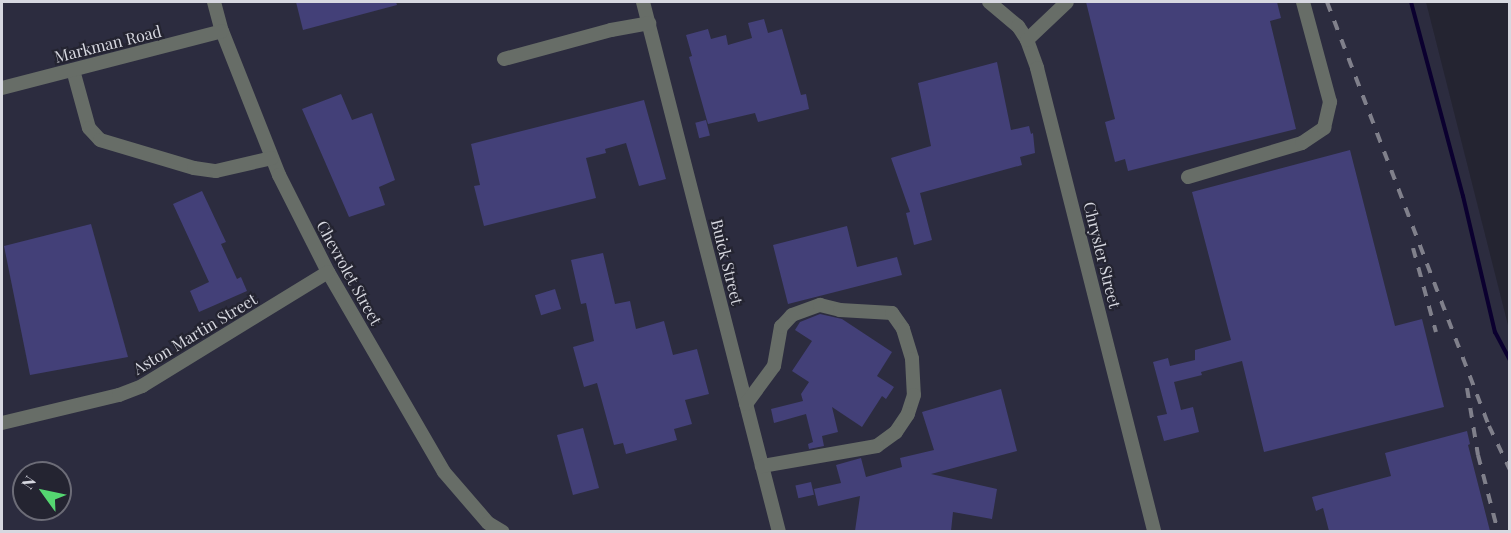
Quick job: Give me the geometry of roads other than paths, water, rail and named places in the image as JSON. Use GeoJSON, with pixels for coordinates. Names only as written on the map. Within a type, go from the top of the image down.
{"type":"FeatureCollection","features":[{"type":"Feature","properties":{"kind":"lane","name":"Chevrolet Street"},"geometry":{"type":"LineString","coordinates":[[214,2],[222,31],[272,158],[328,272],[444,472],[488,523],[503,531]]}},
{"type":"Feature","properties":{"kind":"lane","name":"Buick Street"},"geometry":{"type":"LineString","coordinates":[[643,2],[779,531]]}},
{"type":"Feature","properties":{"kind":"lane","name":"Chrysler Street"},"geometry":{"type":"LineString","coordinates":[[989,2],[1018,26],[1027,40],[1037,68],[1154,531]]}},
{"type":"Feature","properties":{"kind":"lane"},"geometry":{"type":"LineString","coordinates":[[1027,40],[1067,2]]}},
{"type":"Feature","properties":{"kind":"lane"},"geometry":{"type":"LineString","coordinates":[[1188,177],[1302,143],[1324,128],[1330,102],[1304,2]]}},
{"type":"Feature","properties":{"kind":"lane"},"geometry":{"type":"LineString","coordinates":[[504,59],[611,30],[649,23]]}},
{"type":"Feature","properties":{"kind":"lane","name":"Markman Road"},"geometry":{"type":"LineString","coordinates":[[2,88],[222,31]]}},
{"type":"Feature","properties":{"kind":"lane"},"geometry":{"type":"LineString","coordinates":[[73,70],[90,128],[100,140],[194,168],[216,171],[272,158]]}},
{"type":"Feature","properties":{"kind":"lane","name":"Aston Martin Street"},"geometry":{"type":"LineString","coordinates":[[2,423],[119,395],[142,386],[328,272]]}},
{"type":"Feature","properties":{"kind":"lane"},"geometry":{"type":"LineString","coordinates":[[746,404],[774,366],[781,327],[792,315],[820,306],[840,310],[892,313],[903,329],[912,358],[914,395],[908,414],[896,432],[877,446],[762,466]]}},
{"type":"Feature","properties":{"kind":"waterway"},"geometry":{"type":"LineString","coordinates":[[1411,2],[1463,196],[1495,332],[1510,360]]}},
{"type":"Feature","properties":{"kind":"railway"},"geometry":{"type":"LineString","coordinates":[[1327,2],[1489,426],[1510,470]]}},
{"type":"Feature","properties":{"kind":"railway"},"geometry":{"type":"LineString","coordinates":[[1413,248],[1436,332]]}},
{"type":"Feature","properties":{"kind":"railway"},"geometry":{"type":"LineString","coordinates":[[1467,388],[1478,455],[1498,532]]}}]}
